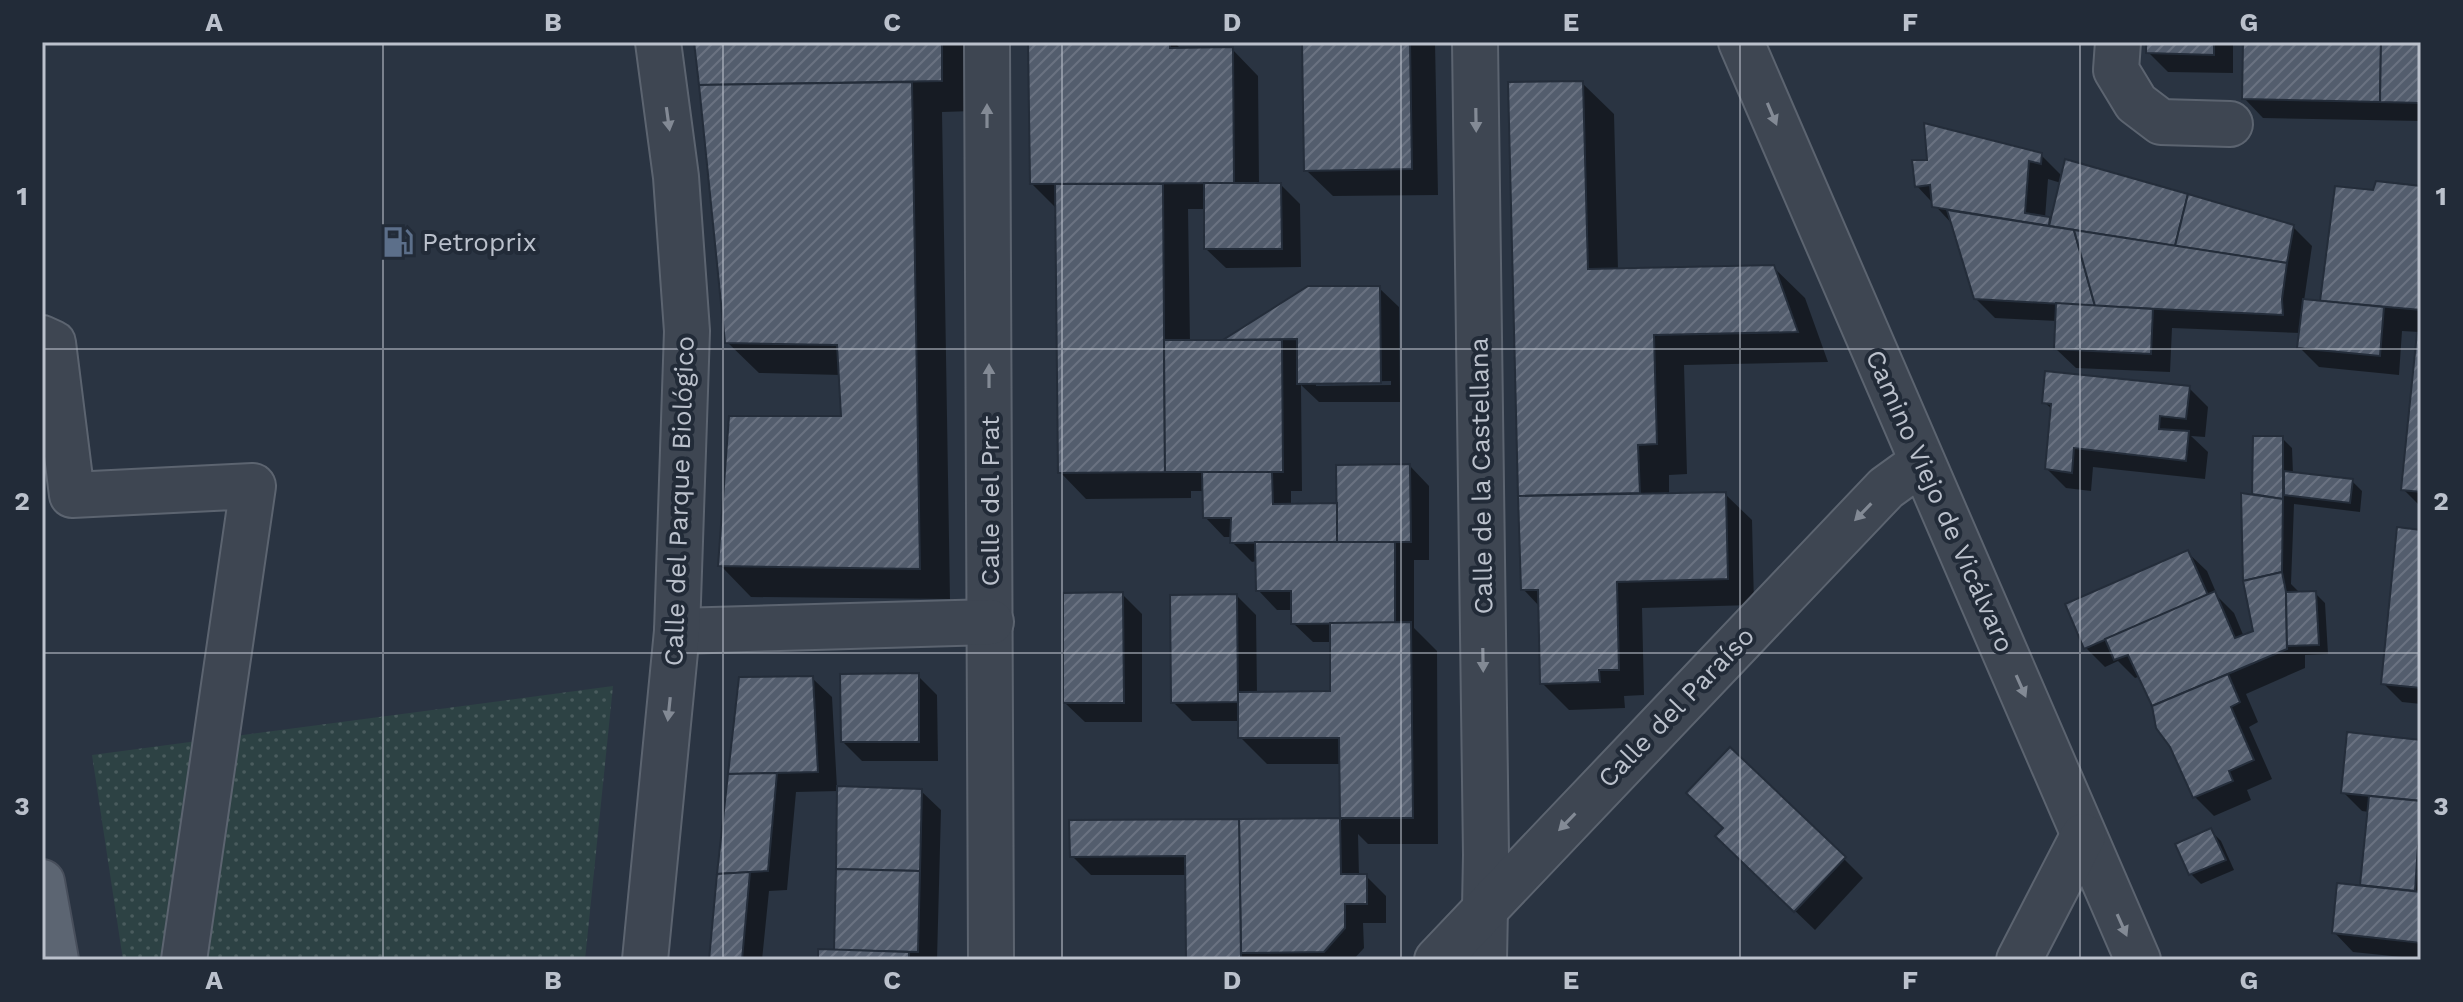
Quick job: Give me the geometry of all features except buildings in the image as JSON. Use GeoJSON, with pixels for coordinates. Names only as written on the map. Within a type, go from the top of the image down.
{"type":"FeatureCollection","features":[{"type":"Feature","properties":{"kind":"main road"},"geometry":{"type":"LineString","coordinates":[[42,882],[56,960]]}},
{"type":"Feature","properties":{"kind":"street","name":"Calle del Parque Biológico"},"geometry":{"type":"LineString","coordinates":[[645,960],[677,631],[687,331],[676,177],[658,42]]}},
{"type":"Feature","properties":{"kind":"street","name":"Calle del Prat"},"geometry":{"type":"LineString","coordinates":[[987,42],[991,960]]}},
{"type":"Feature","properties":{"kind":"street","name":"Calle de la Castellana"},"geometry":{"type":"LineString","coordinates":[[1475,42],[1486,855],[1484,960]]}},
{"type":"Feature","properties":{"kind":"street","name":"Camino Viejo de Vicálvaro"},"geometry":{"type":"LineString","coordinates":[[1741,42],[2138,960]]}},
{"type":"Feature","properties":{"kind":"street"},"geometry":{"type":"LineString","coordinates":[[2118,42],[2116,70],[2136,103],[2161,122],[2230,124]]}},
{"type":"Feature","properties":{"kind":"street"},"geometry":{"type":"LineString","coordinates":[[42,338],[53,343],[72,495],[253,486],[184,960]]}},
{"type":"Feature","properties":{"kind":"street","name":"Calle del Paraíso"},"geometry":{"type":"LineString","coordinates":[[1437,960],[1886,488],[1922,462]]}},
{"type":"Feature","properties":{"kind":"street"},"geometry":{"type":"LineString","coordinates":[[677,631],[991,622]]}},
{"type":"Feature","properties":{"kind":"street"},"geometry":{"type":"LineString","coordinates":[[2019,960],[2083,836]]}},
{"type":"Feature","properties":{"kind":"green space"},"geometry":{"type":"Polygon","coordinates":[[[613,686],[585,960],[123,960],[92,755],[613,686]]]}},
{"type":"Feature","properties":{"kind":"place","name":"Petroprix"},"geometry":{"type":"Point","coordinates":[398,242]}}]}
